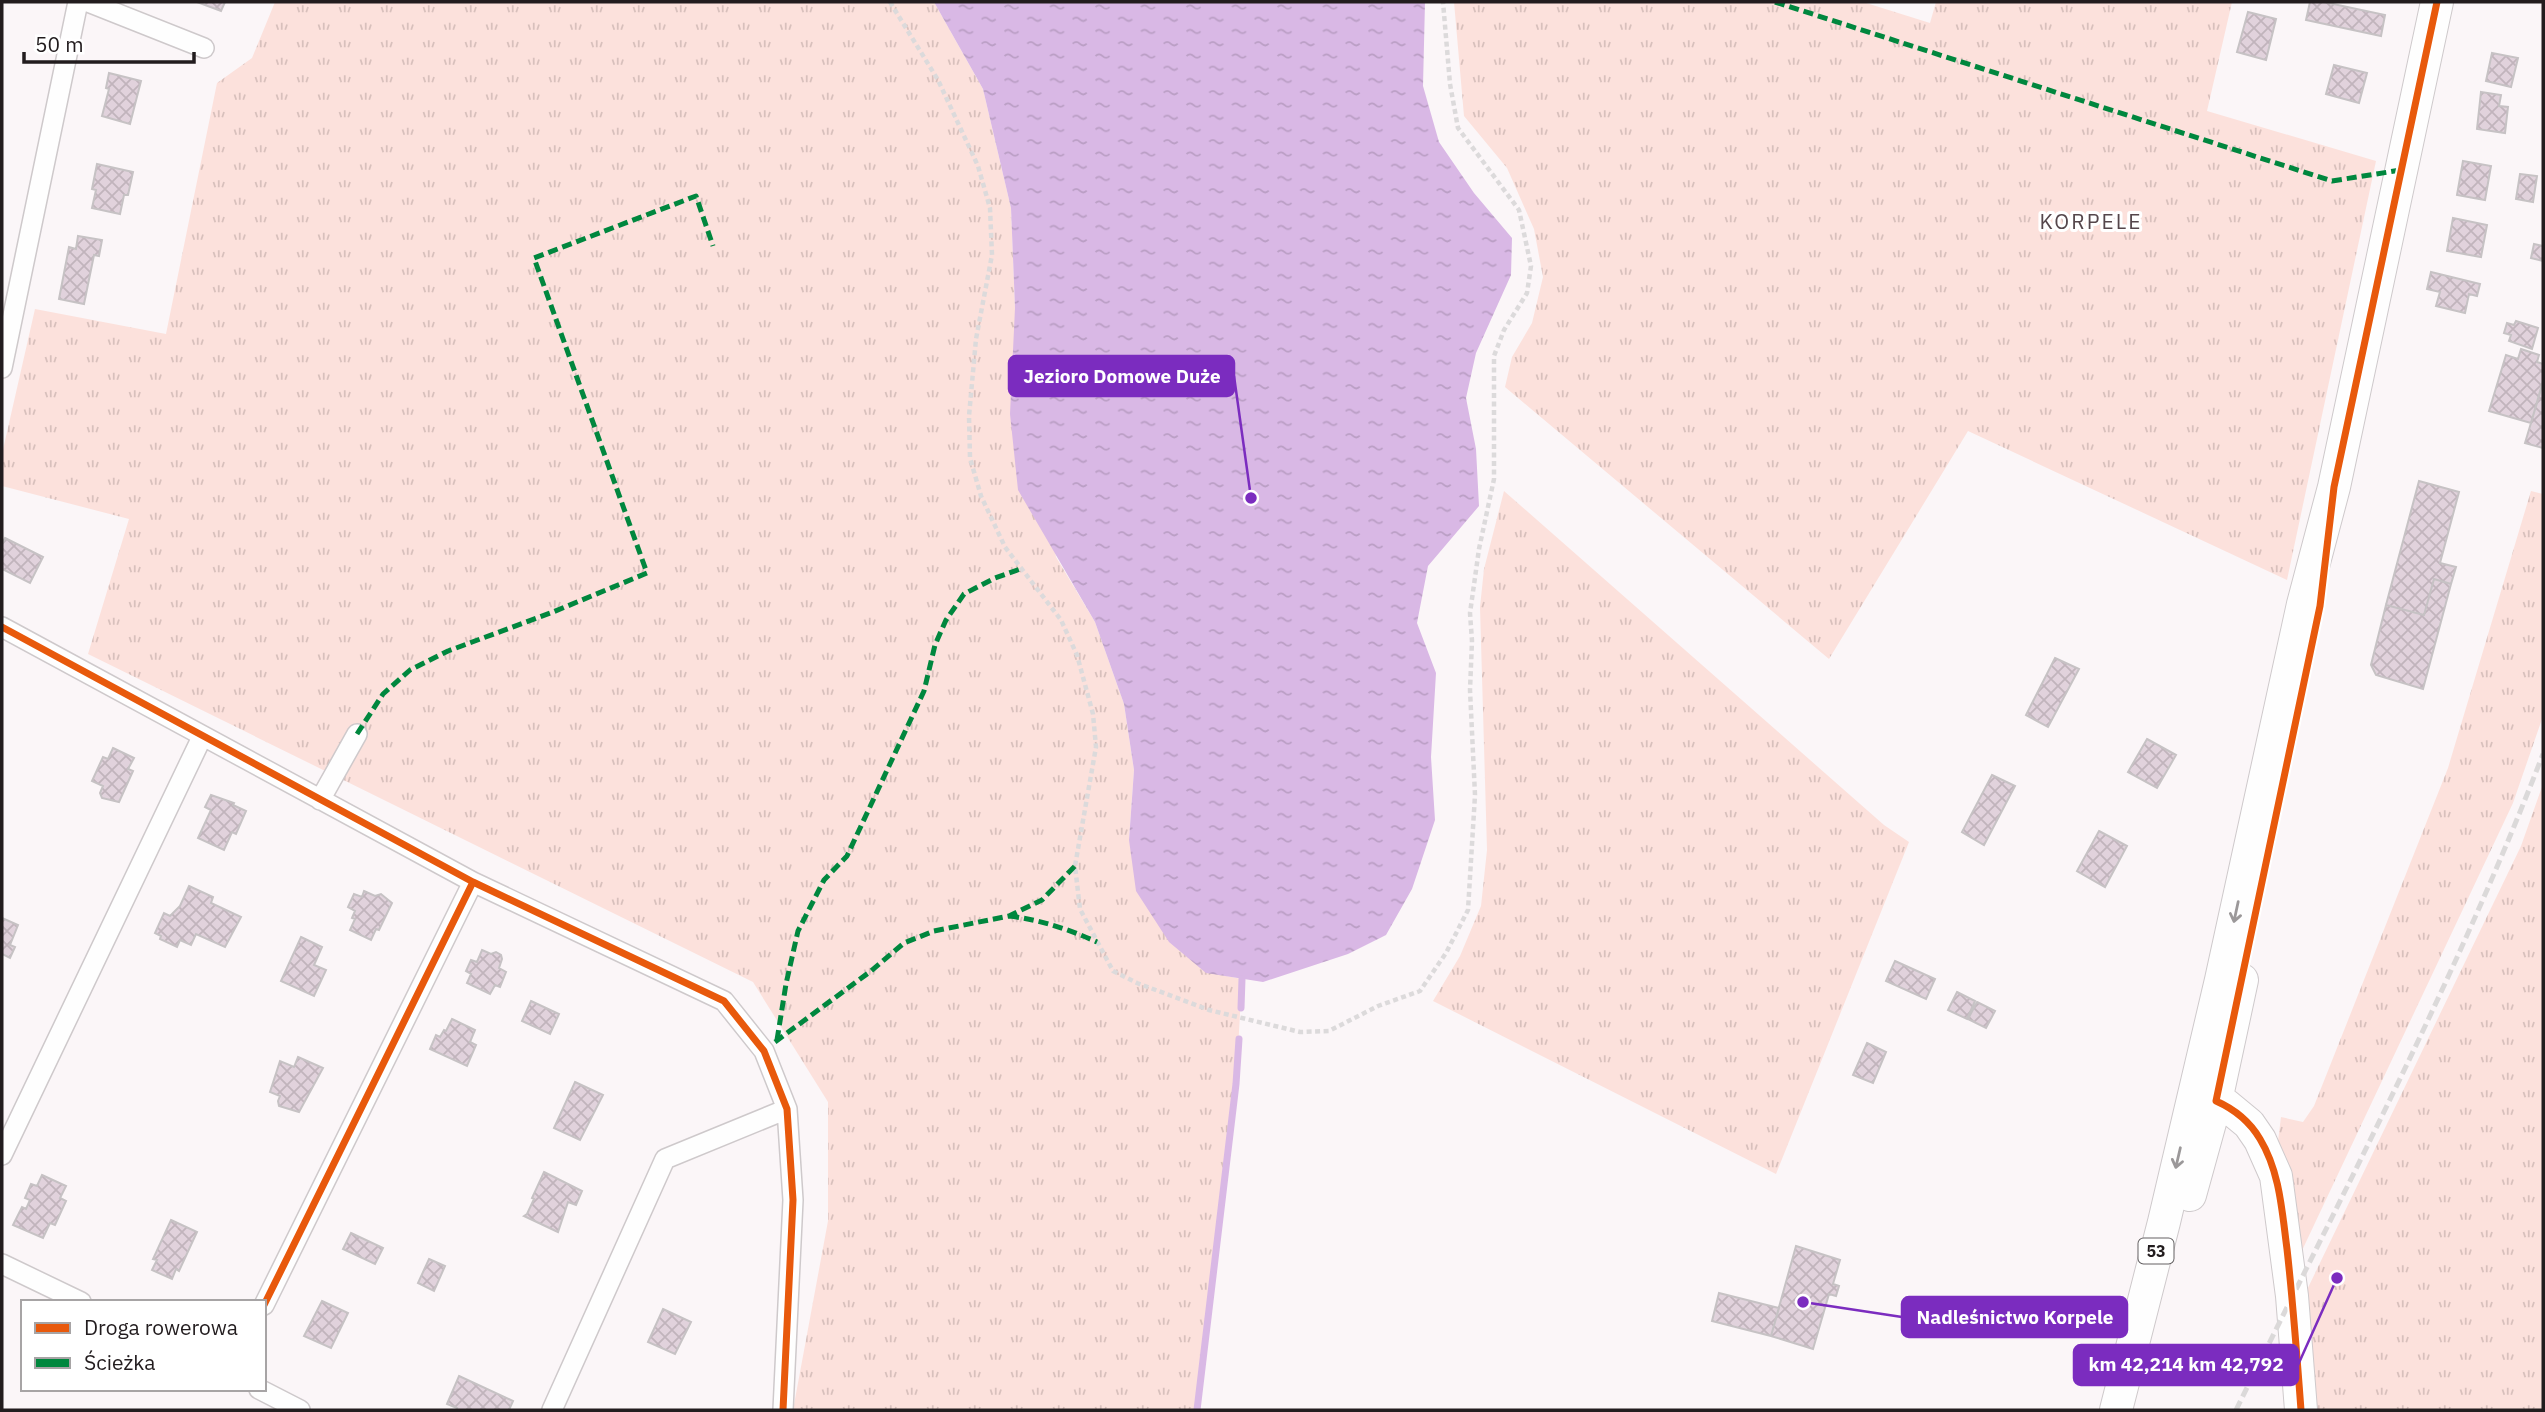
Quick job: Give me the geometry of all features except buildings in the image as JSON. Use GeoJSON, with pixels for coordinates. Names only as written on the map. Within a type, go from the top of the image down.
{"type":"FeatureCollection","features":[{"type":"Feature","properties":{"kind":"main road","name":"53"},"geometry":{"type":"LineString","coordinates":[[2123,1410],[2169,1273],[2204,1096],[2221,980],[2303,604],[2334,487],[2437,2]]}},
{"type":"Feature","properties":{"kind":"main road","name":"53"},"geometry":{"type":"LineString","coordinates":[[2116,1410],[2164,1222],[2204,1096]]}},
{"type":"Feature","properties":{"kind":"main road"},"geometry":{"type":"LineString","coordinates":[[2204,1096],[2225,1105],[2249,1124],[2260,1140],[2276,1176],[2292,1296],[2301,1410]]}},
{"type":"Feature","properties":{"kind":"street"},"geometry":{"type":"LineString","coordinates":[[2,368],[78,2]]}},
{"type":"Feature","properties":{"kind":"street"},"geometry":{"type":"LineString","coordinates":[[88,2],[204,48]]}},
{"type":"Feature","properties":{"kind":"street"},"geometry":{"type":"LineString","coordinates":[[2,627],[473,883],[723,1001],[764,1051],[787,1109],[793,1200],[783,1410]]}},
{"type":"Feature","properties":{"kind":"street"},"geometry":{"type":"LineString","coordinates":[[320,800],[357,734]]}},
{"type":"Feature","properties":{"kind":"street"},"geometry":{"type":"LineString","coordinates":[[2,1155],[202,737]]}},
{"type":"Feature","properties":{"kind":"street"},"geometry":{"type":"LineString","coordinates":[[266,1301],[473,883]]}},
{"type":"Feature","properties":{"kind":"street"},"geometry":{"type":"LineString","coordinates":[[552,1410],[664,1159],[787,1109]]}},
{"type":"Feature","properties":{"kind":"street"},"geometry":{"type":"LineString","coordinates":[[2,1264],[77,1300]]}},
{"type":"Feature","properties":{"kind":"street"},"geometry":{"type":"LineString","coordinates":[[263,1391],[300,1410]]}},
{"type":"Feature","properties":{"kind":"path"},"geometry":{"type":"LineString","coordinates":[[890,2],[938,80],[978,166],[990,208],[992,255],[976,339],[969,416],[971,458],[981,496],[1005,547],[1061,620],[1077,655],[1093,714],[1096,747],[1075,866],[1080,909],[1113,971],[1209,1010],[1300,1032],[1329,1031],[1378,1006],[1420,991],[1447,953],[1468,910],[1475,795],[1470,691],[1471,613],[1479,549],[1494,480],[1494,356],[1504,330],[1527,293],[1531,266],[1519,211],[1458,128],[1450,84],[1443,2]]}},
{"type":"Feature","properties":{"kind":"green space"},"geometry":{"type":"Polygon","coordinates":[[[275,2],[934,2],[983,89],[1011,208],[1015,308],[1056,557],[1095,622],[1124,704],[1134,770],[1129,840],[1206,972],[1242,979],[1236,1084],[1197,1410],[793,1410],[828,1221],[828,1102],[753,982],[88,654],[129,519],[2,486],[2,454],[35,309],[166,334],[217,83],[252,58],[275,2]]]}},
{"type":"Feature","properties":{"kind":"green space"},"geometry":{"type":"Polygon","coordinates":[[[1454,2],[1863,2],[1930,23],[1936,2],[2232,2],[2207,111],[2376,161],[2287,580],[1968,431],[1829,659],[1505,387],[1512,357],[1532,323],[1543,277],[1534,229],[1507,168],[1464,116],[1454,2]]]}},
{"type":"Feature","properties":{"kind":"green space"},"geometry":{"type":"Polygon","coordinates":[[[1504,491],[1884,825],[1909,842],[1776,1174],[1433,1001],[1460,956],[1481,906],[1487,850],[1480,607],[1484,569],[1504,491]]]}},
{"type":"Feature","properties":{"kind":"green space"},"geometry":{"type":"Polygon","coordinates":[[[2531,491],[2543,494],[2543,716],[2513,803],[2298,1259],[2296,1200],[2290,1167],[2278,1141],[2281,1117],[2303,1122],[2314,1106],[2448,768],[2531,491]]]}},
{"type":"Feature","properties":{"kind":"green space"},"geometry":{"type":"Polygon","coordinates":[[[2543,784],[2543,1410],[2315,1410],[2305,1294],[2521,846],[2543,784]]]}},
{"type":"Feature","properties":{"kind":"water"},"geometry":{"type":"Polygon","coordinates":[[[934,2],[1425,2],[1423,86],[1439,142],[1474,193],[1512,238],[1511,275],[1476,353],[1466,398],[1476,449],[1479,506],[1428,566],[1417,623],[1436,673],[1431,757],[1435,820],[1412,889],[1386,935],[1348,954],[1263,982],[1206,973],[1169,942],[1136,891],[1129,840],[1134,770],[1124,704],[1095,622],[1018,490],[1010,414],[1015,308],[1011,208],[983,89],[934,2]]]}},
{"type":"Feature","properties":{"kind":"waterway"},"geometry":{"type":"LineString","coordinates":[[1241,1008],[1242,979]]}},
{"type":"Feature","properties":{"kind":"waterway"},"geometry":{"type":"LineString","coordinates":[[1197,1410],[1239,1039]]}},
{"type":"Feature","properties":{"kind":"railway"},"geometry":{"type":"LineString","coordinates":[[2236,1410],[2436,1003],[2474,920],[2543,754]]}},
{"type":"Feature","properties":{"kind":"marked path"},"geometry":{"type":"LineString","coordinates":[[1775,2],[2332,181],[2401,170]]}},
{"type":"Feature","properties":{"kind":"marked path"},"geometry":{"type":"LineString","coordinates":[[357,734],[383,694],[410,670],[448,651],[647,573],[534,258],[696,196],[713,246]]}},
{"type":"Feature","properties":{"kind":"marked path"},"geometry":{"type":"LineString","coordinates":[[777,1040],[798,931],[824,880],[847,856],[924,691],[935,645],[946,620],[964,594],[995,578],[1023,568]]}},
{"type":"Feature","properties":{"kind":"marked path"},"geometry":{"type":"LineString","coordinates":[[775,1042],[871,971],[904,943],[934,931],[1009,916],[1042,900],[1075,866]]}},
{"type":"Feature","properties":{"kind":"marked path"},"geometry":{"type":"LineString","coordinates":[[1009,916],[1054,926],[1097,942]]}},
{"type":"Feature","properties":{"kind":"cycle path"},"geometry":{"type":"LineString","coordinates":[[2301,1410],[2289,1269],[2276,1179],[2267,1152],[2256,1133],[2241,1117],[2216,1101],[2320,606],[2334,487],[2437,2]]}},
{"type":"Feature","properties":{"kind":"cycle path"},"geometry":{"type":"LineString","coordinates":[[2,627],[473,882],[724,1001],[764,1051],[787,1109],[793,1200],[783,1410]]}},
{"type":"Feature","properties":{"kind":"cycle path"},"geometry":{"type":"LineString","coordinates":[[266,1301],[473,882]]}},
{"type":"Feature","properties":{"kind":"place","name":"Jezioro Domowe Duże"},"geometry":{"type":"Point","coordinates":[1251,498]}},
{"type":"Feature","properties":{"kind":"place","name":"km 42,214 km 42,792"},"geometry":{"type":"Point","coordinates":[2337,1278]}},
{"type":"Feature","properties":{"kind":"place","name":"Nadleśnictwo Korpele"},"geometry":{"type":"Point","coordinates":[1803,1302]}},
{"type":"Feature","properties":{"kind":"district","name":"KORPELE"},"geometry":{"type":"Point","coordinates":[2091,222]}}]}
